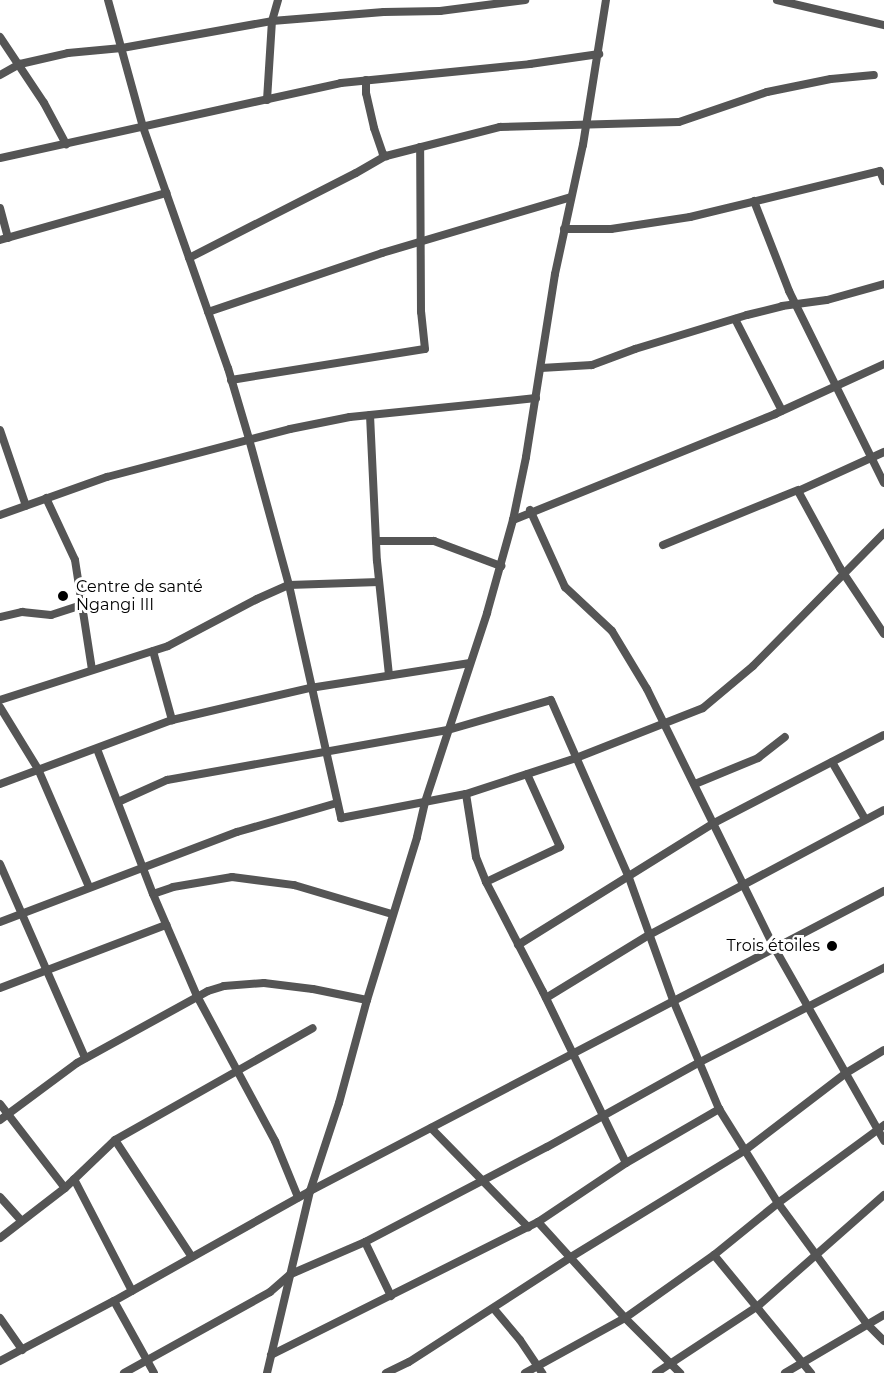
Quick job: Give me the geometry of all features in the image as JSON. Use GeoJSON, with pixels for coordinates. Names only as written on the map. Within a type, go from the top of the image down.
{"type":"FeatureCollection","features":[{"type":"Feature","properties":{"kind":"street"},"geometry":{"type":"LineString","coordinates":[[108,0],[143,127],[208,312],[249,440],[288,585],[339,816],[343,819],[466,794],[576,758],[703,708],[716,700],[884,533]]}},
{"type":"Feature","properties":{"kind":"street"},"geometry":{"type":"LineString","coordinates":[[267,100],[272,21],[279,0]]}},
{"type":"Feature","properties":{"kind":"street"},"geometry":{"type":"LineString","coordinates":[[0,75],[20,64],[68,53],[122,48],[272,21],[440,11],[525,0]]}},
{"type":"Feature","properties":{"kind":"street"},"geometry":{"type":"LineString","coordinates":[[266,1372],[310,1191],[339,1103],[392,914],[417,837],[425,802],[501,566],[513,520],[564,229],[599,54],[606,0]]}},
{"type":"Feature","properties":{"kind":"street"},"geometry":{"type":"LineString","coordinates":[[777,0],[798,2],[884,25]]}},
{"type":"Feature","properties":{"kind":"street"},"geometry":{"type":"LineString","coordinates":[[0,37],[20,64],[66,144]]}},
{"type":"Feature","properties":{"kind":"street"},"geometry":{"type":"LineString","coordinates":[[0,158],[366,80],[530,64],[599,54]]}},
{"type":"Feature","properties":{"kind":"street"},"geometry":{"type":"LineString","coordinates":[[189,258],[385,156],[495,127],[675,122],[767,92],[831,79],[874,75]]}},
{"type":"Feature","properties":{"kind":"street"},"geometry":{"type":"LineString","coordinates":[[366,80],[371,118],[385,156]]}},
{"type":"Feature","properties":{"kind":"street"},"geometry":{"type":"LineString","coordinates":[[231,380],[423,350],[425,347],[421,312],[420,147]]}},
{"type":"Feature","properties":{"kind":"street"},"geometry":{"type":"LineString","coordinates":[[564,229],[611,229],[637,226],[882,170],[884,181]]}},
{"type":"Feature","properties":{"kind":"street"},"geometry":{"type":"LineString","coordinates":[[0,208],[4,239],[166,193]]}},
{"type":"Feature","properties":{"kind":"street"},"geometry":{"type":"LineString","coordinates":[[208,312],[422,242],[571,197]]}},
{"type":"Feature","properties":{"kind":"street"},"geometry":{"type":"LineString","coordinates":[[754,201],[796,304],[884,483]]}},
{"type":"Feature","properties":{"kind":"street"},"geometry":{"type":"LineString","coordinates":[[541,368],[592,365],[635,349],[735,320],[796,304],[827,300],[884,284]]}},
{"type":"Feature","properties":{"kind":"street"},"geometry":{"type":"LineString","coordinates":[[735,320],[782,411]]}},
{"type":"Feature","properties":{"kind":"street"},"geometry":{"type":"LineString","coordinates":[[513,520],[530,510],[782,411],[884,364]]}},
{"type":"Feature","properties":{"kind":"street"},"geometry":{"type":"LineString","coordinates":[[0,516],[107,477],[340,419],[536,398]]}},
{"type":"Feature","properties":{"kind":"street"},"geometry":{"type":"LineString","coordinates":[[370,415],[376,541],[389,675]]}},
{"type":"Feature","properties":{"kind":"street"},"geometry":{"type":"LineString","coordinates":[[0,430],[26,506]]}},
{"type":"Feature","properties":{"kind":"street"},"geometry":{"type":"LineString","coordinates":[[663,545],[884,452]]}},
{"type":"Feature","properties":{"kind":"street"},"geometry":{"type":"LineString","coordinates":[[798,490],[843,573],[884,634]]}},
{"type":"Feature","properties":{"kind":"street"},"geometry":{"type":"LineString","coordinates":[[46,498],[75,560],[92,670]]}},
{"type":"Feature","properties":{"kind":"street"},"geometry":{"type":"LineString","coordinates":[[530,510],[565,587],[612,631],[664,723],[774,946],[846,1073],[881,1127],[884,1141]]}},
{"type":"Feature","properties":{"kind":"street"},"geometry":{"type":"LineString","coordinates":[[376,541],[434,541],[501,566]]}},
{"type":"Feature","properties":{"kind":"street"},"geometry":{"type":"LineString","coordinates":[[0,700],[173,644],[288,585],[379,582]]}},
{"type":"Feature","properties":{"kind":"street"},"geometry":{"type":"LineString","coordinates":[[0,617],[21,612],[51,615],[81,605]]}},
{"type":"Feature","properties":{"kind":"street"},"geometry":{"type":"LineString","coordinates":[[153,651],[172,720]]}},
{"type":"Feature","properties":{"kind":"street"},"geometry":{"type":"LineString","coordinates":[[0,784],[172,720],[310,688],[470,663]]}},
{"type":"Feature","properties":{"kind":"street"},"geometry":{"type":"LineString","coordinates":[[118,802],[167,780],[447,730],[550,699],[628,875],[672,1000],[719,1109],[744,1151],[814,1255],[867,1324],[884,1341]]}},
{"type":"Feature","properties":{"kind":"street"},"geometry":{"type":"LineString","coordinates":[[0,707],[38,769],[89,886]]}},
{"type":"Feature","properties":{"kind":"street"},"geometry":{"type":"LineString","coordinates":[[518,945],[714,823],[884,735]]}},
{"type":"Feature","properties":{"kind":"street"},"geometry":{"type":"LineString","coordinates":[[694,784],[758,758],[785,737]]}},
{"type":"Feature","properties":{"kind":"street"},"geometry":{"type":"LineString","coordinates":[[97,749],[153,894],[197,996],[274,1142],[298,1197]]}},
{"type":"Feature","properties":{"kind":"street"},"geometry":{"type":"LineString","coordinates":[[832,762],[865,819]]}},
{"type":"Feature","properties":{"kind":"street"},"geometry":{"type":"LineString","coordinates":[[486,882],[560,847],[527,774]]}},
{"type":"Feature","properties":{"kind":"street"},"geometry":{"type":"LineString","coordinates":[[466,794],[476,857],[486,882],[546,998],[626,1163]]}},
{"type":"Feature","properties":{"kind":"street"},"geometry":{"type":"LineString","coordinates":[[0,922],[89,886],[237,832],[337,803]]}},
{"type":"Feature","properties":{"kind":"street"},"geometry":{"type":"LineString","coordinates":[[546,998],[650,935],[884,810]]}},
{"type":"Feature","properties":{"kind":"street"},"geometry":{"type":"LineString","coordinates":[[0,864],[86,1058]]}},
{"type":"Feature","properties":{"kind":"street"},"geometry":{"type":"LineString","coordinates":[[153,894],[173,886],[232,877],[294,885],[392,914]]}},
{"type":"Feature","properties":{"kind":"street"},"geometry":{"type":"LineString","coordinates":[[0,1361],[114,1301],[298,1197],[774,946],[884,891]]}},
{"type":"Feature","properties":{"kind":"street"},"geometry":{"type":"LineString","coordinates":[[0,988],[166,925]]}},
{"type":"Feature","properties":{"kind":"street"},"geometry":{"type":"LineString","coordinates":[[124,1373],[270,1292],[291,1274],[365,1242],[700,1062],[884,968]]}},
{"type":"Feature","properties":{"kind":"street"},"geometry":{"type":"LineString","coordinates":[[3,1118],[86,1058],[197,996],[225,986],[264,983],[313,989],[367,1000]]}},
{"type":"Feature","properties":{"kind":"street"},"geometry":{"type":"LineString","coordinates":[[0,1238],[65,1188],[115,1140],[313,1028]]}},
{"type":"Feature","properties":{"kind":"street"},"geometry":{"type":"LineString","coordinates":[[386,1373],[409,1362],[494,1310],[571,1257],[744,1151],[846,1073],[884,1050]]}},
{"type":"Feature","properties":{"kind":"street"},"geometry":{"type":"LineString","coordinates":[[0,1104],[3,1118],[65,1188]]}},
{"type":"Feature","properties":{"kind":"street"},"geometry":{"type":"LineString","coordinates":[[271,1355],[538,1222],[626,1163],[719,1109]]}},
{"type":"Feature","properties":{"kind":"street"},"geometry":{"type":"LineString","coordinates":[[525,1373],[540,1370],[625,1318],[714,1255],[778,1203],[881,1127]]}},
{"type":"Feature","properties":{"kind":"street"},"geometry":{"type":"LineString","coordinates":[[431,1128],[480,1181],[528,1227]]}},
{"type":"Feature","properties":{"kind":"street"},"geometry":{"type":"LineString","coordinates":[[115,1140],[192,1257]]}},
{"type":"Feature","properties":{"kind":"street"},"geometry":{"type":"LineString","coordinates":[[74,1179],[132,1291]]}},
{"type":"Feature","properties":{"kind":"street"},"geometry":{"type":"LineString","coordinates":[[656,1373],[758,1305],[884,1195]]}},
{"type":"Feature","properties":{"kind":"street"},"geometry":{"type":"LineString","coordinates":[[0,1197],[21,1220]]}},
{"type":"Feature","properties":{"kind":"street"},"geometry":{"type":"LineString","coordinates":[[538,1222],[625,1318],[680,1373]]}},
{"type":"Feature","properties":{"kind":"street"},"geometry":{"type":"LineString","coordinates":[[365,1242],[391,1296]]}},
{"type":"Feature","properties":{"kind":"street"},"geometry":{"type":"LineString","coordinates":[[714,1255],[758,1305],[811,1373]]}},
{"type":"Feature","properties":{"kind":"street"},"geometry":{"type":"LineString","coordinates":[[114,1301],[154,1373]]}},
{"type":"Feature","properties":{"kind":"street"},"geometry":{"type":"LineString","coordinates":[[494,1310],[522,1343],[540,1370]]}},
{"type":"Feature","properties":{"kind":"street"},"geometry":{"type":"LineString","coordinates":[[785,1373],[884,1315]]}},
{"type":"Feature","properties":{"kind":"street"},"geometry":{"type":"LineString","coordinates":[[0,1318],[22,1350]]}},
{"type":"Feature","properties":{"kind":"place","name":"Centre de santé Ngangi III"},"geometry":{"type":"Point","coordinates":[63,596]}},
{"type":"Feature","properties":{"kind":"place","name":"Trois étoiles"},"geometry":{"type":"Point","coordinates":[832,946]}}]}
